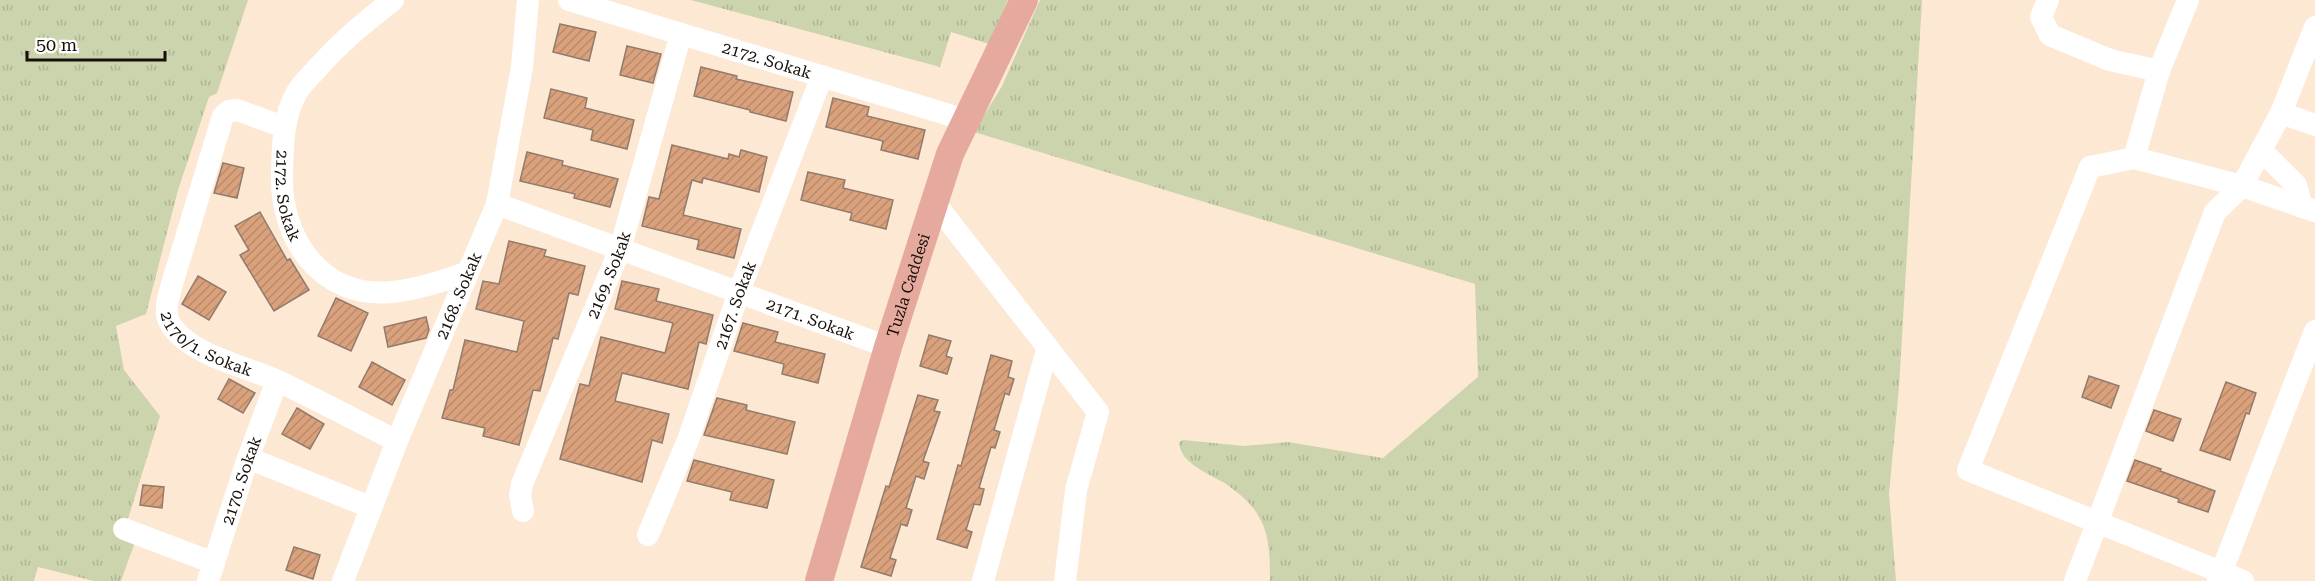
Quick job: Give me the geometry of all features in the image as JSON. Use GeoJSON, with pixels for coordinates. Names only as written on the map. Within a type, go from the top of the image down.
{"type":"FeatureCollection","features":[{"type":"Feature","properties":{"kind":"main road","name":"Tuzla Caddesi"},"geometry":{"type":"LineString","coordinates":[[819,581],[888,347],[950,154],[1024,0]]}},
{"type":"Feature","properties":{"kind":"street","name":"2172. Sokak"},"geometry":{"type":"LineString","coordinates":[[393,0],[337,45],[298,89],[284,127],[281,190],[283,207],[288,224],[299,245],[317,270],[338,282],[362,290],[391,292],[428,286],[468,272]]}},
{"type":"Feature","properties":{"kind":"street","name":"2168. Sokak"},"geometry":{"type":"LineString","coordinates":[[343,581],[370,507],[496,204],[522,67],[528,0]]}},
{"type":"Feature","properties":{"kind":"street","name":"2172. Sokak"},"geometry":{"type":"LineString","coordinates":[[569,0],[966,120]]}},
{"type":"Feature","properties":{"kind":"street"},"geometry":{"type":"LineString","coordinates":[[2048,0],[2041,17],[2050,35],[2110,60],[2159,72]]}},
{"type":"Feature","properties":{"kind":"street"},"geometry":{"type":"LineString","coordinates":[[2134,158],[2159,72],[2188,0]]}},
{"type":"Feature","properties":{"kind":"street"},"geometry":{"type":"LineString","coordinates":[[2075,581],[2215,212],[2242,186],[2281,113],[2315,27]]}},
{"type":"Feature","properties":{"kind":"street","name":"2169. Sokak"},"geometry":{"type":"LineString","coordinates":[[523,511],[520,495],[524,477],[620,249],[681,34]]}},
{"type":"Feature","properties":{"kind":"street","name":"2167. Sokak"},"geometry":{"type":"LineString","coordinates":[[648,535],[688,440],[739,292],[822,76]]}},
{"type":"Feature","properties":{"kind":"street","name":"2170/1. Sokak"},"geometry":{"type":"LineString","coordinates":[[284,127],[237,110],[229,111],[223,116],[167,306],[167,316],[171,327],[182,338],[205,352],[277,381],[397,441]]}},
{"type":"Feature","properties":{"kind":"street"},"geometry":{"type":"LineString","coordinates":[[2281,113],[2315,125]]}},
{"type":"Feature","properties":{"kind":"street"},"geometry":{"type":"LineString","coordinates":[[2261,150],[2296,185],[2308,209]]}},
{"type":"Feature","properties":{"kind":"street"},"geometry":{"type":"LineString","coordinates":[[2243,581],[2220,577],[1968,470],[2090,167],[2134,158],[2242,186],[2308,209]]}},
{"type":"Feature","properties":{"kind":"street"},"geometry":{"type":"LineString","coordinates":[[934,202],[1047,350],[1098,412],[1076,490],[1065,581]]}},
{"type":"Feature","properties":{"kind":"street","name":"2171. Sokak"},"geometry":{"type":"LineString","coordinates":[[496,204],[888,347]]}},
{"type":"Feature","properties":{"kind":"street"},"geometry":{"type":"LineString","coordinates":[[2220,577],[2315,331]]}},
{"type":"Feature","properties":{"kind":"street"},"geometry":{"type":"LineString","coordinates":[[983,581],[1047,350]]}},
{"type":"Feature","properties":{"kind":"street","name":"2170. Sokak"},"geometry":{"type":"LineString","coordinates":[[211,572],[248,458],[277,381]]}},
{"type":"Feature","properties":{"kind":"street"},"geometry":{"type":"LineString","coordinates":[[248,458],[370,507]]}},
{"type":"Feature","properties":{"kind":"street"},"geometry":{"type":"LineString","coordinates":[[124,529],[211,572]]}},
{"type":"Feature","properties":{"kind":"green space"},"geometry":{"type":"Polygon","coordinates":[[[0,0],[248,0],[217,93],[209,97],[178,190],[146,314],[116,326],[124,370],[160,416],[127,522],[140,528],[121,581],[94,581],[38,567],[34,581],[0,581],[0,0]]]}},
{"type":"Feature","properties":{"kind":"green space"},"geometry":{"type":"Polygon","coordinates":[[[691,0],[1008,0],[989,44],[951,32],[940,67],[691,0]]]}},
{"type":"Feature","properties":{"kind":"green space"},"geometry":{"type":"Polygon","coordinates":[[[1040,0],[1922,0],[1899,387],[1889,494],[1896,581],[1270,581],[1267,540],[1263,524],[1253,507],[1231,487],[1190,462],[1181,450],[1179,442],[1183,440],[1244,446],[1288,442],[1383,458],[1478,377],[1475,284],[974,132],[1002,86],[1040,0]]]}},
{"type":"Feature","properties":{"kind":"building"},"geometry":{"type":"Polygon","coordinates":[[[560,24],[596,32],[589,61],[553,52],[560,24]]]}},
{"type":"Feature","properties":{"kind":"building"},"geometry":{"type":"Polygon","coordinates":[[[627,46],[661,54],[653,83],[620,75],[627,46]]]}},
{"type":"Feature","properties":{"kind":"building"},"geometry":{"type":"Polygon","coordinates":[[[701,67],[737,76],[736,79],[793,92],[786,121],[694,96],[701,67]]]}},
{"type":"Feature","properties":{"kind":"building"},"geometry":{"type":"Polygon","coordinates":[[[551,89],[587,98],[585,108],[634,120],[627,149],[591,140],[593,130],[544,118],[551,89]]]}},
{"type":"Feature","properties":{"kind":"building"},"geometry":{"type":"Polygon","coordinates":[[[833,98],[869,107],[867,116],[925,130],[918,159],[881,150],[883,141],[826,127],[833,98]]]}},
{"type":"Feature","properties":{"kind":"building"},"geometry":{"type":"Polygon","coordinates":[[[672,145],[728,159],[729,154],[739,157],[741,150],[767,157],[759,192],[703,178],[702,183],[692,180],[683,215],[741,229],[734,258],[697,249],[699,240],[642,226],[649,197],[659,199],[672,145]]]}},
{"type":"Feature","properties":{"kind":"building"},"geometry":{"type":"Polygon","coordinates":[[[527,152],[563,161],[562,165],[618,179],[610,207],[574,198],[575,194],[520,181],[527,152]]]}},
{"type":"Feature","properties":{"kind":"building"},"geometry":{"type":"Polygon","coordinates":[[[223,163],[244,168],[237,198],[214,193],[223,163]]]}},
{"type":"Feature","properties":{"kind":"building"},"geometry":{"type":"Polygon","coordinates":[[[808,172],[845,180],[843,188],[893,200],[886,229],[850,220],[852,213],[801,200],[808,172]]]}},
{"type":"Feature","properties":{"kind":"building"},"geometry":{"type":"Polygon","coordinates":[[[260,212],[287,260],[290,259],[309,290],[274,311],[240,255],[249,250],[235,226],[260,212]]]}},
{"type":"Feature","properties":{"kind":"building"},"geometry":{"type":"Polygon","coordinates":[[[509,241],[546,250],[544,256],[585,266],[578,295],[569,293],[558,339],[553,338],[540,391],[533,390],[519,445],[483,436],[485,428],[442,418],[450,390],[453,390],[465,340],[517,352],[524,321],[476,309],[483,281],[499,284],[509,241]]]}},
{"type":"Feature","properties":{"kind":"building"},"geometry":{"type":"Polygon","coordinates":[[[198,276],[226,292],[209,320],[182,304],[198,276]]]}},
{"type":"Feature","properties":{"kind":"building"},"geometry":{"type":"Polygon","coordinates":[[[622,281],[659,289],[656,301],[713,315],[706,344],[699,342],[688,389],[622,373],[615,401],[669,414],[662,443],[652,440],[642,482],[560,459],[580,384],[589,386],[601,337],[665,353],[673,323],[615,309],[622,281]]]}},
{"type":"Feature","properties":{"kind":"building"},"geometry":{"type":"Polygon","coordinates":[[[336,298],[368,313],[351,351],[318,336],[336,298]]]}},
{"type":"Feature","properties":{"kind":"building"},"geometry":{"type":"Polygon","coordinates":[[[426,317],[429,330],[426,338],[388,347],[384,327],[426,317]]]}},
{"type":"Feature","properties":{"kind":"building"},"geometry":{"type":"Polygon","coordinates":[[[743,323],[778,332],[775,342],[825,354],[818,383],[782,374],[784,364],[734,351],[743,323]]]}},
{"type":"Feature","properties":{"kind":"building"},"geometry":{"type":"Polygon","coordinates":[[[929,335],[951,341],[946,356],[952,358],[947,374],[920,366],[929,335]]]}},
{"type":"Feature","properties":{"kind":"building"},"geometry":{"type":"Polygon","coordinates":[[[991,355],[1012,361],[1008,377],[1014,379],[1009,395],[1005,393],[994,430],[1000,432],[995,448],[991,447],[979,488],[984,489],[980,505],[974,504],[966,530],[972,532],[967,548],[937,539],[958,465],[961,466],[991,355]]]}},
{"type":"Feature","properties":{"kind":"building"},"geometry":{"type":"Polygon","coordinates":[[[372,362],[405,380],[392,405],[359,387],[372,362]]]}},
{"type":"Feature","properties":{"kind":"building"},"geometry":{"type":"Polygon","coordinates":[[[2089,376],[2119,386],[2111,408],[2082,397],[2089,376]]]}},
{"type":"Feature","properties":{"kind":"building"},"geometry":{"type":"Polygon","coordinates":[[[229,379],[255,393],[243,413],[218,399],[229,379]]]}},
{"type":"Feature","properties":{"kind":"building"},"geometry":{"type":"Polygon","coordinates":[[[2226,382],[2256,393],[2249,414],[2246,413],[2230,460],[2200,450],[2226,382]]]}},
{"type":"Feature","properties":{"kind":"building"},"geometry":{"type":"Polygon","coordinates":[[[918,395],[938,400],[934,411],[940,412],[923,461],[929,463],[924,479],[916,476],[906,508],[912,510],[907,526],[901,524],[890,558],[896,560],[891,576],[861,567],[918,395]]]}},
{"type":"Feature","properties":{"kind":"building"},"geometry":{"type":"Polygon","coordinates":[[[717,398],[747,405],[746,410],[795,422],[787,454],[704,435],[717,398]]]}},
{"type":"Feature","properties":{"kind":"building"},"geometry":{"type":"Polygon","coordinates":[[[297,408],[324,424],[310,449],[282,434],[297,408]]]}},
{"type":"Feature","properties":{"kind":"building"},"geometry":{"type":"Polygon","coordinates":[[[2154,410],[2181,419],[2173,441],[2146,431],[2154,410]]]}},
{"type":"Feature","properties":{"kind":"building"},"geometry":{"type":"Polygon","coordinates":[[[694,460],[774,480],[767,508],[730,500],[732,492],[687,481],[694,460]]]}},
{"type":"Feature","properties":{"kind":"building"},"geometry":{"type":"Polygon","coordinates":[[[2135,460],[2215,491],[2208,512],[2127,481],[2135,460]]]}},
{"type":"Feature","properties":{"kind":"building"},"geometry":{"type":"Polygon","coordinates":[[[143,485],[164,487],[162,508],[140,505],[143,485]]]}},
{"type":"Feature","properties":{"kind":"building"},"geometry":{"type":"Polygon","coordinates":[[[294,547],[320,555],[313,579],[286,570],[294,547]]]}}]}
